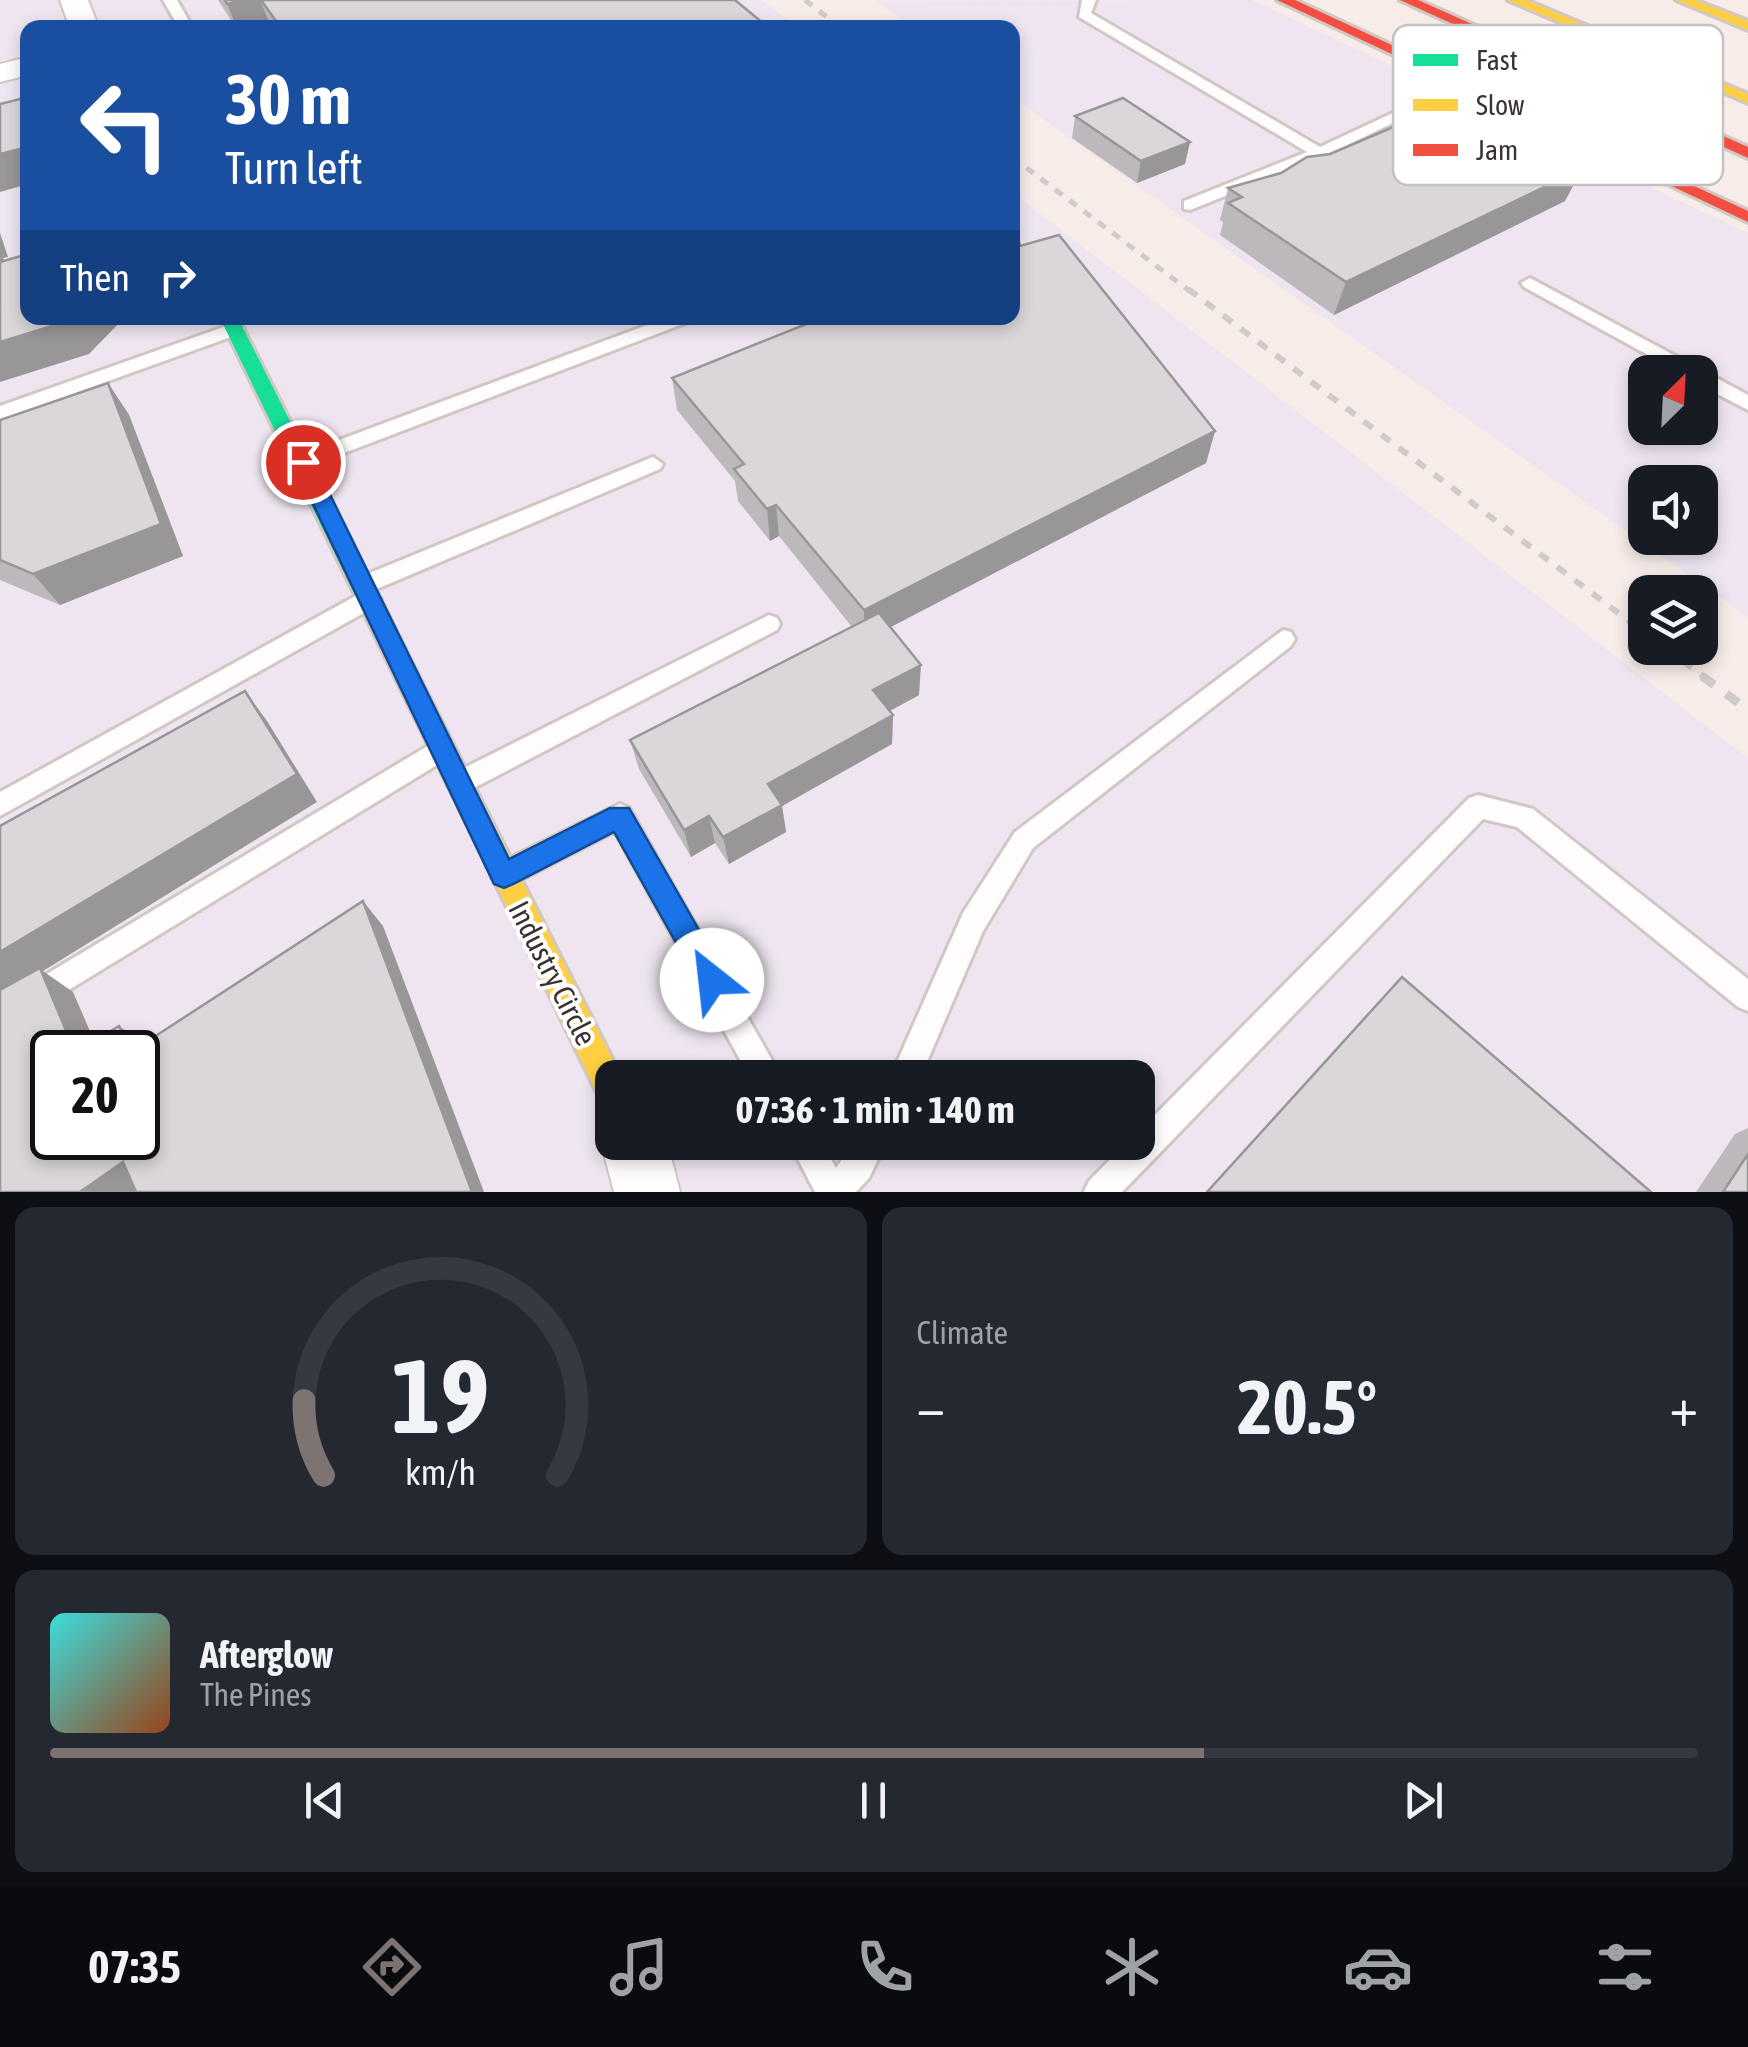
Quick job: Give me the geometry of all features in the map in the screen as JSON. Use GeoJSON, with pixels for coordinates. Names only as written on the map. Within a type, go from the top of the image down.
{"type":"FeatureCollection","features":[{"type":"Feature","properties":{"kind":"main road"},"geometry":{"type":"LineString","coordinates":[[1284,0],[1393,51]]}},
{"type":"Feature","properties":{"kind":"main road"},"geometry":{"type":"LineString","coordinates":[[1407,0],[1463,25]]}},
{"type":"Feature","properties":{"kind":"main road"},"geometry":{"type":"LineString","coordinates":[[1515,0],[1574,25]]}},
{"type":"Feature","properties":{"kind":"main road"},"geometry":{"type":"LineString","coordinates":[[1565,0],[1624,25]]}},
{"type":"Feature","properties":{"kind":"main road"},"geometry":{"type":"LineString","coordinates":[[1689,1],[1748,26]]}},
{"type":"Feature","properties":{"kind":"main road"},"geometry":{"type":"LineString","coordinates":[[1723,67],[1748,78]]}},
{"type":"Feature","properties":{"kind":"main road"},"geometry":{"type":"LineString","coordinates":[[1723,88],[1748,99]]}},
{"type":"Feature","properties":{"kind":"main road"},"geometry":{"type":"LineString","coordinates":[[1723,142],[1748,153]]}},
{"type":"Feature","properties":{"kind":"main road"},"geometry":{"type":"LineString","coordinates":[[1679,185],[1748,217]]}},
{"type":"Feature","properties":{"kind":"main road","name":"Industry Circle"},"geometry":{"type":"LineString","coordinates":[[233,325],[597,1060]]}},
{"type":"Feature","properties":{"kind":"street"},"geometry":{"type":"LineString","coordinates":[[638,1160],[646,1192]]}},
{"type":"Feature","properties":{"kind":"lane"},"geometry":{"type":"LineString","coordinates":[[1090,0],[1084,14],[1319,152]]}},
{"type":"Feature","properties":{"kind":"lane"},"geometry":{"type":"LineString","coordinates":[[1190,205],[1393,118]]}},
{"type":"Feature","properties":{"kind":"lane"},"geometry":{"type":"LineString","coordinates":[[1530,283],[1661,355]]}},
{"type":"Feature","properties":{"kind":"lane"},"geometry":{"type":"LineString","coordinates":[[0,414],[227,325]]}},
{"type":"Feature","properties":{"kind":"lane"},"geometry":{"type":"LineString","coordinates":[[303,462],[664,325]]}},
{"type":"Feature","properties":{"kind":"lane"},"geometry":{"type":"LineString","coordinates":[[1718,386],[1748,403]]}},
{"type":"Feature","properties":{"kind":"lane"},"geometry":{"type":"LineString","coordinates":[[0,804],[366,592],[653,464]]}},
{"type":"Feature","properties":{"kind":"lane"},"geometry":{"type":"LineString","coordinates":[[458,784],[769,624]]}},
{"type":"Feature","properties":{"kind":"lane"},"geometry":{"type":"LineString","coordinates":[[913,1060],[973,922],[1024,840],[1283,640]]}},
{"type":"Feature","properties":{"kind":"lane"},"geometry":{"type":"LineString","coordinates":[[0,1018],[444,748]]}},
{"type":"Feature","properties":{"kind":"lane"},"geometry":{"type":"LineString","coordinates":[[1100,1192],[1478,806],[1524,816],[1748,997]]}},
{"type":"Feature","properties":{"kind":"lane"},"geometry":{"type":"LineString","coordinates":[[504,875],[620,816],[757,1060]]}},
{"type":"Feature","properties":{"kind":"lane"},"geometry":{"type":"LineString","coordinates":[[814,1160],[833,1192],[862,1160]]}},
{"type":"Feature","properties":{"kind":"shaded area"},"geometry":{"type":"Polygon","coordinates":[[[0,0],[761,0],[788,20],[20,20],[20,325],[1020,325],[1020,198],[1748,758],[1748,1192],[0,1192],[0,0]]]}},
{"type":"Feature","properties":{"kind":"shaded area"},"geometry":{"type":"Polygon","coordinates":[[[1252,0],[1393,66],[1393,185],[1646,185],[1748,233],[1748,617],[1718,596],[1718,575],[1689,575],[1660,555],[1718,555],[1718,465],[1628,465],[1628,532],[1020,103],[1020,20],[903,20],[876,1],[1252,0]]]}},
{"type":"Feature","properties":{"kind":"building"},"geometry":{"type":"Polygon","coordinates":[[[261,0],[735,0],[759,20],[275,20],[261,0]]]}},
{"type":"Feature","properties":{"kind":"building"},"geometry":{"type":"Polygon","coordinates":[[[1123,98],[1190,142],[1141,161],[1075,116],[1123,98]]]}},
{"type":"Feature","properties":{"kind":"building"},"geometry":{"type":"Polygon","coordinates":[[[20,99],[20,149],[0,154],[0,104],[20,99]]]}},
{"type":"Feature","properties":{"kind":"building"},"geometry":{"type":"Polygon","coordinates":[[[1393,127],[1393,185],[1549,185],[1346,282],[1228,203],[1242,197],[1228,188],[1281,173],[1307,157],[1330,154],[1393,127]]]}},
{"type":"Feature","properties":{"kind":"building"},"geometry":{"type":"Polygon","coordinates":[[[1059,235],[1215,431],[864,610],[776,505],[767,509],[734,469],[744,464],[672,378],[804,325],[1020,325],[1020,246],[1059,235]]]}},
{"type":"Feature","properties":{"kind":"building"},"geometry":{"type":"Polygon","coordinates":[[[20,256],[20,325],[55,325],[0,342],[0,262],[20,256]]]}},
{"type":"Feature","properties":{"kind":"building"},"geometry":{"type":"Polygon","coordinates":[[[108,383],[161,524],[33,574],[0,560],[0,420],[108,383]]]}},
{"type":"Feature","properties":{"kind":"building"},"geometry":{"type":"Polygon","coordinates":[[[879,613],[921,665],[873,690],[893,715],[768,784],[782,805],[723,837],[709,816],[684,830],[630,740],[879,613]]]}},
{"type":"Feature","properties":{"kind":"building"},"geometry":{"type":"Polygon","coordinates":[[[245,691],[297,774],[0,952],[0,826],[245,691]]]}},
{"type":"Feature","properties":{"kind":"building"},"geometry":{"type":"Polygon","coordinates":[[[363,901],[472,1192],[136,1192],[123,1162],[80,1192],[0,1192],[0,990],[40,968],[66,1030],[30,1030],[30,1160],[160,1160],[160,1033],[363,901]]]}},
{"type":"Feature","properties":{"kind":"building"},"geometry":{"type":"Polygon","coordinates":[[[1402,977],[1651,1192],[1207,1192],[1402,977]]]}},
{"type":"Feature","properties":{"kind":"building"},"geometry":{"type":"Polygon","coordinates":[[[1748,1154],[1748,1192],[1723,1192],[1748,1154]]]}},
{"type":"Feature","properties":{"kind":"railway"},"geometry":{"type":"LineString","coordinates":[[805,0],[831,20]]}},
{"type":"Feature","properties":{"kind":"railway"},"geometry":{"type":"LineString","coordinates":[[1020,163],[1191,292]]}},
{"type":"Feature","properties":{"kind":"railway"},"geometry":{"type":"LineString","coordinates":[[1188,289],[1628,620]]}},
{"type":"Feature","properties":{"kind":"railway"},"geometry":{"type":"LineString","coordinates":[[1688,665],[1706,678]]}},
{"type":"Feature","properties":{"kind":"railway"},"geometry":{"type":"LineString","coordinates":[[1702,676],[1748,710]]}},
{"type":"Feature","properties":{"kind":"traffic: fast"},"geometry":{"type":"LineString","coordinates":[[232,325],[476,816]]}},
{"type":"Feature","properties":{"kind":"traffic: slow"},"geometry":{"type":"LineString","coordinates":[[1515,0],[1574,25]]}},
{"type":"Feature","properties":{"kind":"traffic: slow"},"geometry":{"type":"LineString","coordinates":[[1683,0],[1748,26]]}},
{"type":"Feature","properties":{"kind":"traffic: slow"},"geometry":{"type":"LineString","coordinates":[[1723,88],[1748,99]]}},
{"type":"Feature","properties":{"kind":"traffic: slow"},"geometry":{"type":"LineString","coordinates":[[476,816],[597,1060]]}},
{"type":"Feature","properties":{"kind":"traffic: jam"},"geometry":{"type":"LineString","coordinates":[[1284,0],[1393,51]]}},
{"type":"Feature","properties":{"kind":"traffic: jam"},"geometry":{"type":"LineString","coordinates":[[1407,0],[1463,25]]}},
{"type":"Feature","properties":{"kind":"traffic: jam"},"geometry":{"type":"LineString","coordinates":[[1723,142],[1748,153]]}},
{"type":"Feature","properties":{"kind":"traffic: jam"},"geometry":{"type":"LineString","coordinates":[[1680,185],[1748,217]]}},
{"type":"Feature","properties":{"kind":"route"},"geometry":{"type":"LineString","coordinates":[[303,462],[504,875],[620,816],[712,980]]}}]}
